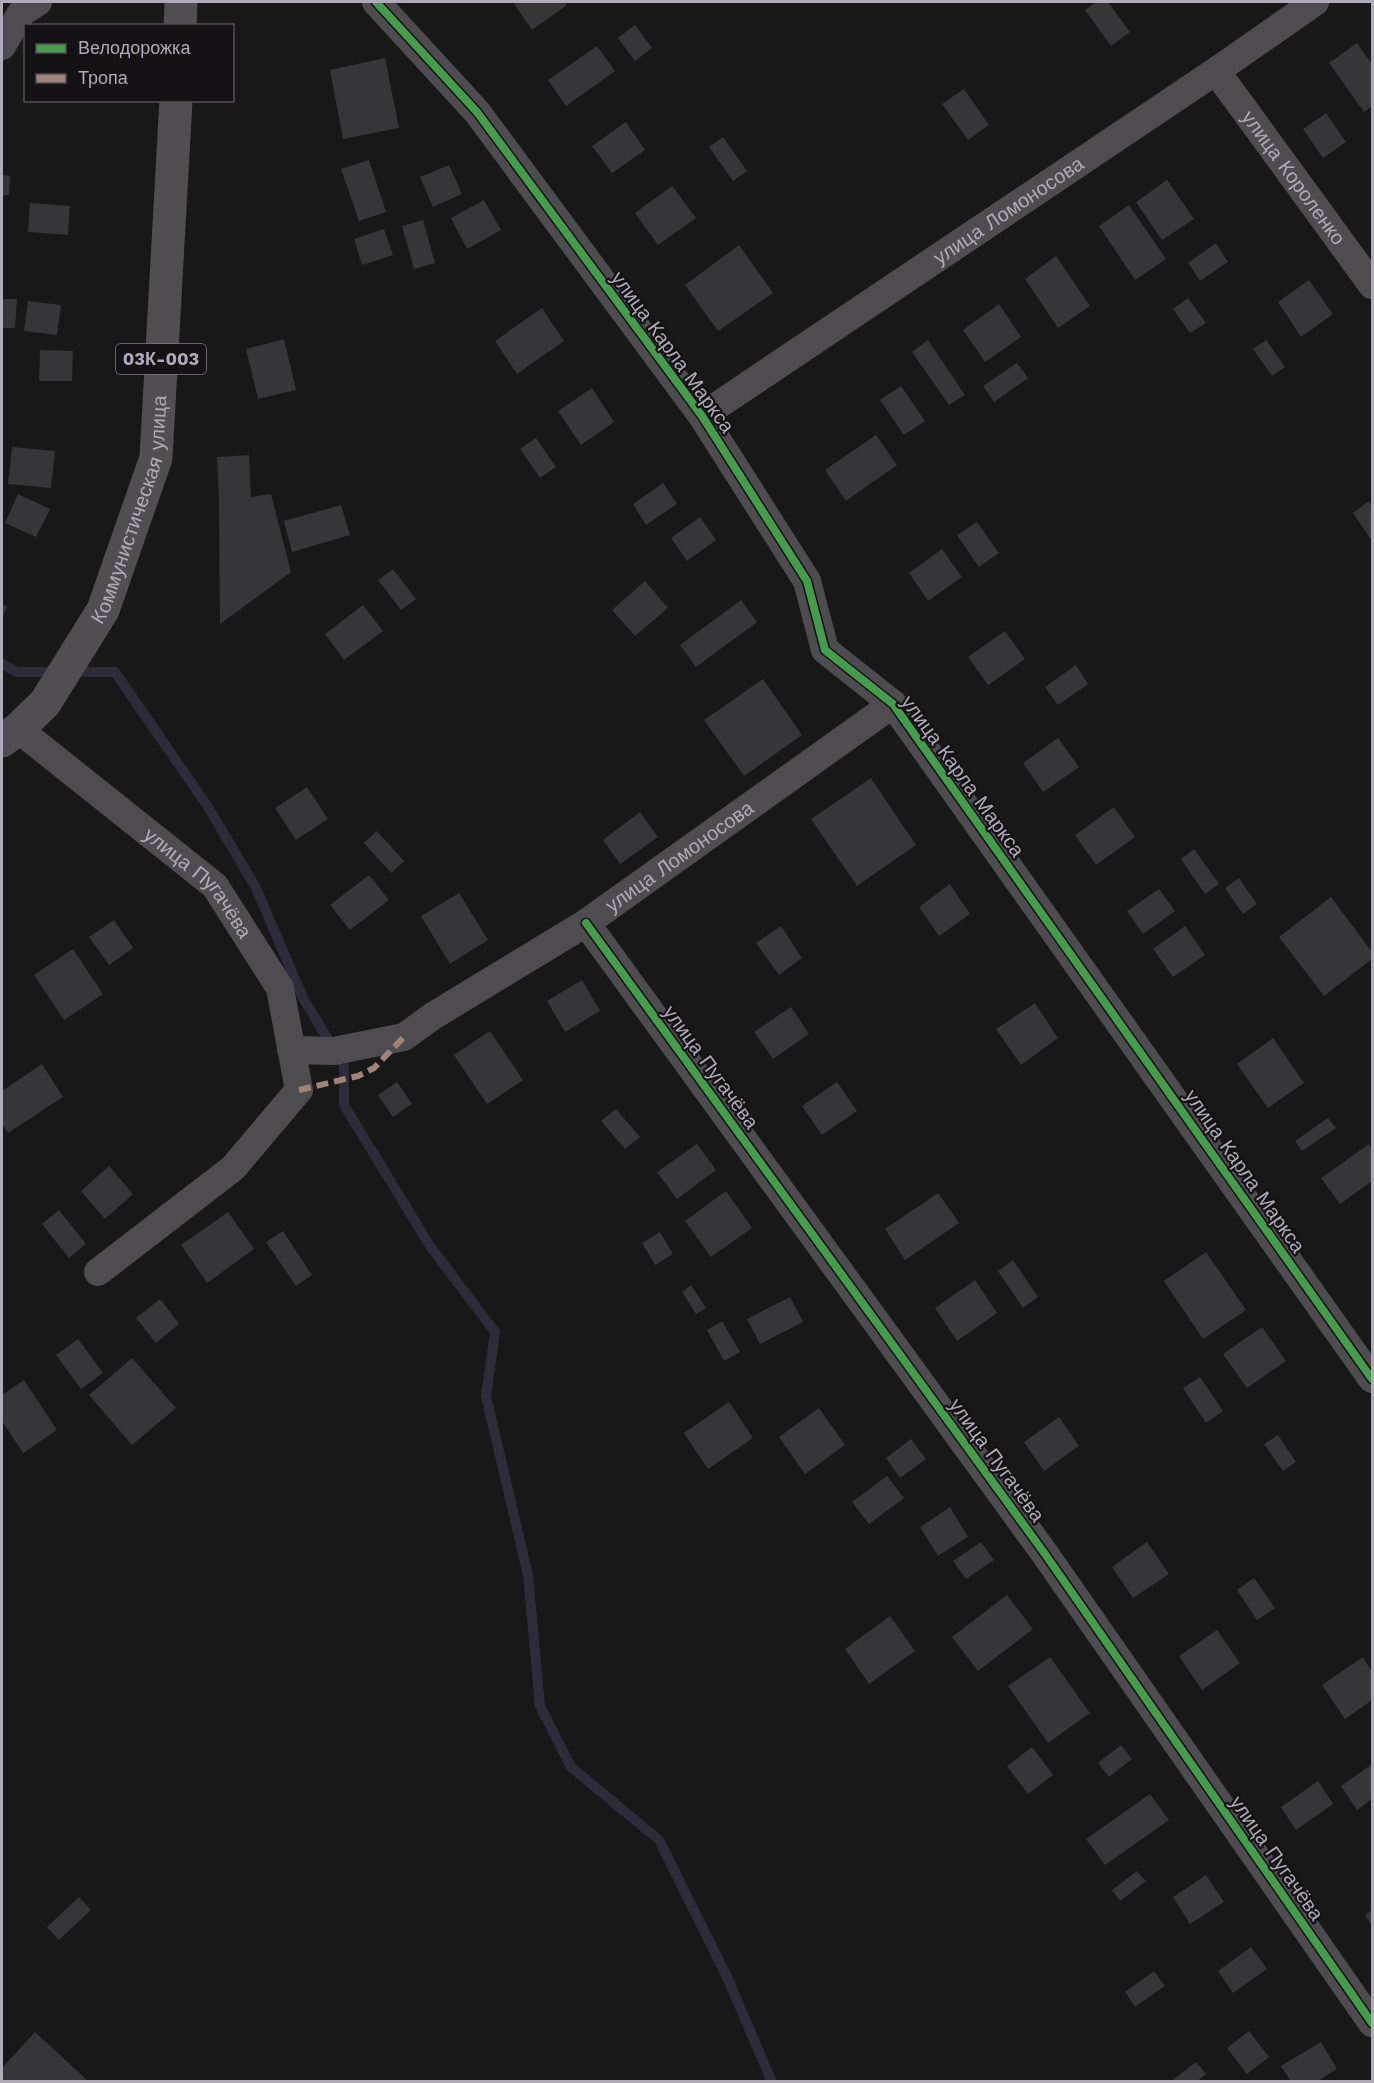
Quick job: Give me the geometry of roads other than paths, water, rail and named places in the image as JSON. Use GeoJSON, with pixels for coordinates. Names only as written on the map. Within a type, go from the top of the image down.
{"type":"FeatureCollection","features":[{"type":"Feature","properties":{"kind":"main road"},"geometry":{"type":"LineString","coordinates":[[180,24],[181,2]]}},
{"type":"Feature","properties":{"kind":"main road","name":"Коммунистическая улица"},"geometry":{"type":"LineString","coordinates":[[10,735],[45,703],[103,610],[156,458],[176,102]]}},
{"type":"Feature","properties":{"kind":"street"},"geometry":{"type":"LineString","coordinates":[[2,46],[21,14],[38,2]]}},
{"type":"Feature","properties":{"kind":"street","name":"улица Карла Маркса"},"geometry":{"type":"LineString","coordinates":[[376,2],[477,112],[702,416],[807,581],[825,650],[893,704],[1372,1379]]}},
{"type":"Feature","properties":{"kind":"street","name":"улица Ломоносова"},"geometry":{"type":"LineString","coordinates":[[702,416],[1315,2]]}},
{"type":"Feature","properties":{"kind":"street","name":"улица Короленко"},"geometry":{"type":"LineString","coordinates":[[1216,71],[1372,285]]}},
{"type":"Feature","properties":{"kind":"street","name":"улица Ломоносова"},"geometry":{"type":"LineString","coordinates":[[291,1050],[334,1051],[404,1037],[432,1016],[586,923],[893,704]]}},
{"type":"Feature","properties":{"kind":"street","name":"улица Пугачёва"},"geometry":{"type":"LineString","coordinates":[[10,735],[214,886],[280,988],[299,1090],[233,1168],[98,1272]]}},
{"type":"Feature","properties":{"kind":"street","name":"улица Пугачёва"},"geometry":{"type":"LineString","coordinates":[[586,923],[1045,1554],[1372,2023]]}},
{"type":"Feature","properties":{"kind":"waterway"},"geometry":{"type":"LineString","coordinates":[[2,664],[17,672],[115,672],[208,807],[256,888],[303,998],[344,1066],[344,1105],[430,1246],[495,1332],[486,1396],[528,1575],[540,1706],[571,1767],[659,1840],[727,1977],[772,2082]]}}]}
